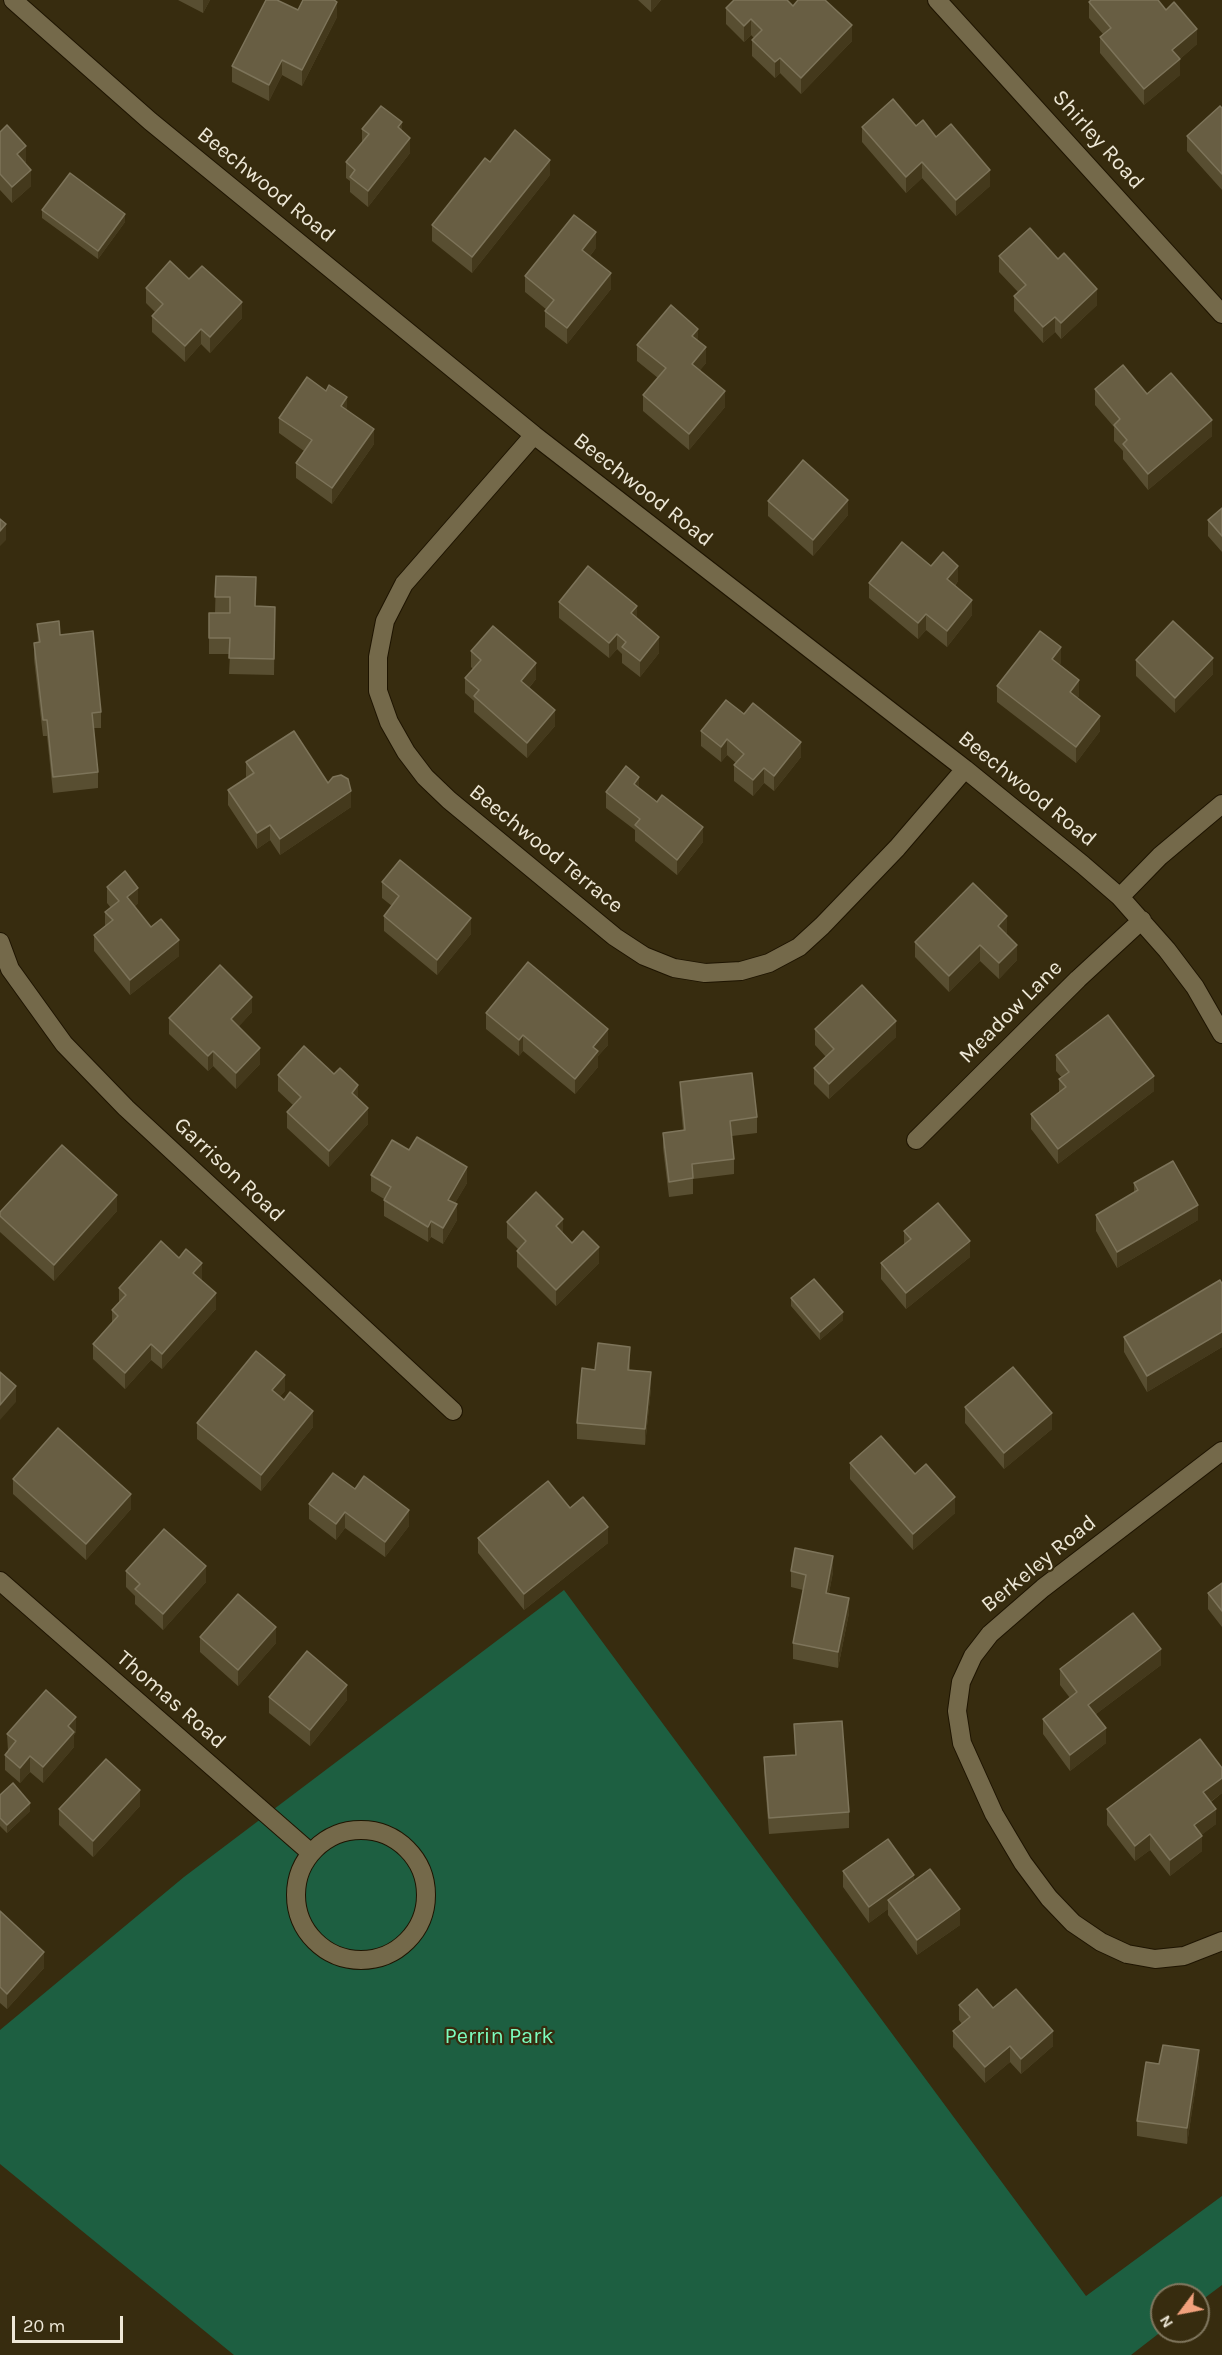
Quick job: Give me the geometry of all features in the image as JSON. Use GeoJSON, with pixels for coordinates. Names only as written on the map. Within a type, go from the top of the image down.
{"type":"FeatureCollection","features":[{"type":"Feature","properties":{"kind":"street","name":"Beechwood Road"},"geometry":{"type":"LineString","coordinates":[[13,0],[150,121],[534,435],[965,770],[1120,897],[1142,920],[1195,987],[1222,1034]]}},
{"type":"Feature","properties":{"kind":"street","name":"Shirley Road"},"geometry":{"type":"LineString","coordinates":[[937,0],[1222,314]]}},
{"type":"Feature","properties":{"kind":"street","name":"Beechwood Terrace"},"geometry":{"type":"LineString","coordinates":[[534,435],[404,584],[385,621],[378,657],[378,691],[389,722],[406,752],[425,777],[449,800],[615,937],[644,956],[675,968],[705,973],[741,971],[769,963],[799,947],[822,926],[897,848],[965,770]]}},
{"type":"Feature","properties":{"kind":"street"},"geometry":{"type":"LineString","coordinates":[[1120,897],[1160,856],[1222,804]]}},
{"type":"Feature","properties":{"kind":"street","name":"Meadow Lane"},"geometry":{"type":"LineString","coordinates":[[916,1140],[1078,979],[1142,920]]}},
{"type":"Feature","properties":{"kind":"street","name":"Garrison Road"},"geometry":{"type":"LineString","coordinates":[[0,942],[10,969],[64,1044],[134,1116],[453,1411]]}},
{"type":"Feature","properties":{"kind":"street","name":"Berkeley Road"},"geometry":{"type":"LineString","coordinates":[[1222,1451],[1042,1588],[990,1634],[973,1656],[961,1682],[957,1711],[962,1743],[994,1814],[1023,1863],[1073,1923],[1101,1942],[1127,1954],[1155,1959],[1184,1956],[1222,1941]]}},
{"type":"Feature","properties":{"kind":"street","name":"Thomas Road"},"geometry":{"type":"LineString","coordinates":[[0,1581],[311,1853]]}},
{"type":"Feature","properties":{"kind":"street"},"geometry":{"type":"LineString","coordinates":[[362,1830],[381,1833],[398,1842],[413,1856],[422,1875],[425,1890],[424,1913],[412,1935],[393,1952],[371,1960],[351,1960],[332,1954],[312,1938],[299,1916],[296,1893],[300,1871],[311,1853],[324,1842],[340,1834],[362,1830]]}},
{"type":"Feature","properties":{"kind":"green space","name":"Perrin Park"},"geometry":{"type":"Polygon","coordinates":[[[564,1590],[1086,2296],[1222,2196],[1222,2285],[1210,2294],[1210,2283],[1150,2283],[1150,2340],[1131,2355],[234,2355],[0,2164],[0,2030],[184,1877],[564,1590]]]}},
{"type":"Feature","properties":{"kind":"building"},"geometry":{"type":"Polygon","coordinates":[[[266,0],[277,0],[298,10],[303,0],[334,0],[337,2],[302,70],[282,60],[269,85],[232,66],[266,0]]]}},
{"type":"Feature","properties":{"kind":"building"},"geometry":{"type":"Polygon","coordinates":[[[734,0],[787,0],[793,6],[798,0],[825,0],[852,25],[801,78],[780,58],[775,62],[752,40],[762,30],[751,19],[744,26],[726,8],[734,0]]]}},
{"type":"Feature","properties":{"kind":"building"},"geometry":{"type":"Polygon","coordinates":[[[1091,0],[1158,0],[1166,10],[1174,2],[1197,29],[1172,50],[1180,59],[1144,89],[1100,37],[1111,28],[1089,2],[1091,0]]]}},
{"type":"Feature","properties":{"kind":"building"},"geometry":{"type":"Polygon","coordinates":[[[893,99],[916,126],[923,120],[936,137],[951,124],[990,170],[956,200],[922,162],[906,177],[862,127],[893,99]]]}},
{"type":"Feature","properties":{"kind":"building"},"geometry":{"type":"Polygon","coordinates":[[[381,106],[402,122],[398,127],[410,138],[368,191],[350,177],[355,170],[346,162],[369,134],[362,129],[381,106]]]}},
{"type":"Feature","properties":{"kind":"building"},"geometry":{"type":"Polygon","coordinates":[[[1220,106],[1222,108],[1222,174],[1187,136],[1220,106]]]}},
{"type":"Feature","properties":{"kind":"building"},"geometry":{"type":"Polygon","coordinates":[[[7,125],[26,146],[17,154],[31,170],[12,187],[0,174],[0,132],[7,125]]]}},
{"type":"Feature","properties":{"kind":"building"},"geometry":{"type":"Polygon","coordinates":[[[515,130],[550,160],[472,257],[432,225],[485,158],[490,162],[515,130]]]}},
{"type":"Feature","properties":{"kind":"building"},"geometry":{"type":"Polygon","coordinates":[[[70,173],[125,214],[98,251],[42,210],[70,173]]]}},
{"type":"Feature","properties":{"kind":"building"},"geometry":{"type":"Polygon","coordinates":[[[574,215],[596,232],[582,250],[611,273],[567,328],[545,311],[554,300],[525,276],[574,215]]]}},
{"type":"Feature","properties":{"kind":"building"},"geometry":{"type":"Polygon","coordinates":[[[1030,228],[1058,259],[1064,253],[1097,289],[1061,323],[1055,317],[1043,327],[1014,296],[1026,285],[999,256],[1030,228]]]}},
{"type":"Feature","properties":{"kind":"building"},"geometry":{"type":"Polygon","coordinates":[[[170,261],[189,279],[202,266],[242,302],[210,337],[201,329],[185,346],[152,316],[163,304],[146,288],[170,261]]]}},
{"type":"Feature","properties":{"kind":"building"},"geometry":{"type":"Polygon","coordinates":[[[671,305],[698,329],[692,336],[706,347],[692,364],[725,391],[689,434],[643,395],[666,368],[637,345],[671,305]]]}},
{"type":"Feature","properties":{"kind":"building"},"geometry":{"type":"Polygon","coordinates":[[[1123,365],[1147,394],[1171,373],[1212,420],[1148,474],[1123,444],[1127,440],[1114,425],[1120,419],[1095,389],[1123,365]]]}},
{"type":"Feature","properties":{"kind":"building"},"geometry":{"type":"Polygon","coordinates":[[[307,377],[326,391],[329,385],[347,397],[341,406],[374,429],[332,488],[296,463],[312,440],[279,418],[307,377]]]}},
{"type":"Feature","properties":{"kind":"building"},"geometry":{"type":"Polygon","coordinates":[[[803,460],[848,500],[813,540],[768,501],[803,460]]]}},
{"type":"Feature","properties":{"kind":"building"},"geometry":{"type":"Polygon","coordinates":[[[1222,508],[1222,536],[1208,520],[1222,508]]]}},
{"type":"Feature","properties":{"kind":"building"},"geometry":{"type":"Polygon","coordinates":[[[0,519],[6,524],[0,531],[0,519]]]}},
{"type":"Feature","properties":{"kind":"building"},"geometry":{"type":"Polygon","coordinates":[[[902,542],[931,566],[943,552],[958,566],[947,579],[972,600],[947,631],[926,614],[918,623],[869,583],[902,542]]]}},
{"type":"Feature","properties":{"kind":"building"},"geometry":{"type":"Polygon","coordinates":[[[588,566],[637,606],[631,613],[659,637],[640,661],[622,647],[626,642],[617,634],[609,643],[559,602],[588,566]]]}},
{"type":"Feature","properties":{"kind":"building"},"geometry":{"type":"Polygon","coordinates":[[[216,576],[256,577],[255,606],[275,607],[274,659],[229,658],[230,638],[209,638],[209,613],[230,613],[230,597],[215,597],[216,576]]]}},
{"type":"Feature","properties":{"kind":"building"},"geometry":{"type":"Polygon","coordinates":[[[59,621],[60,635],[93,631],[101,712],[92,713],[98,772],[53,777],[47,720],[43,720],[34,643],[40,642],[37,624],[59,621]]]}},
{"type":"Feature","properties":{"kind":"building"},"geometry":{"type":"Polygon","coordinates":[[[1173,621],[1213,658],[1175,698],[1136,660],[1173,621]]]}},
{"type":"Feature","properties":{"kind":"building"},"geometry":{"type":"Polygon","coordinates":[[[493,626],[536,663],[521,681],[555,710],[527,743],[474,696],[479,690],[465,678],[481,660],[471,651],[493,626]]]}},
{"type":"Feature","properties":{"kind":"building"},"geometry":{"type":"Polygon","coordinates":[[[1040,631],[1061,647],[1052,659],[1079,680],[1070,692],[1100,716],[1076,747],[997,686],[1040,631]]]}},
{"type":"Feature","properties":{"kind":"building"},"geometry":{"type":"Polygon","coordinates":[[[726,700],[744,714],[753,703],[801,742],[774,776],[764,768],[753,780],[734,765],[744,754],[727,739],[721,747],[701,731],[726,700]]]}},
{"type":"Feature","properties":{"kind":"building"},"geometry":{"type":"Polygon","coordinates":[[[294,731],[328,783],[333,777],[341,775],[348,779],[351,791],[280,839],[270,825],[257,833],[228,790],[254,773],[246,762],[294,731]]]}},
{"type":"Feature","properties":{"kind":"building"},"geometry":{"type":"Polygon","coordinates":[[[626,766],[639,777],[634,784],[657,802],[662,795],[703,827],[677,860],[635,825],[640,819],[606,792],[626,766]]]}},
{"type":"Feature","properties":{"kind":"building"},"geometry":{"type":"Polygon","coordinates":[[[400,860],[471,918],[437,960],[384,916],[399,896],[382,882],[400,860]]]}},
{"type":"Feature","properties":{"kind":"building"},"geometry":{"type":"Polygon","coordinates":[[[125,871],[138,888],[127,897],[151,927],[161,919],[179,940],[130,980],[94,935],[113,920],[105,912],[119,901],[107,887],[125,871]]]}},
{"type":"Feature","properties":{"kind":"building"},"geometry":{"type":"Polygon","coordinates":[[[973,883],[1007,916],[998,926],[1017,945],[999,963],[980,945],[949,976],[915,942],[973,883]]]}},
{"type":"Feature","properties":{"kind":"building"},"geometry":{"type":"Polygon","coordinates":[[[528,962],[608,1029],[593,1047],[598,1051],[575,1079],[523,1035],[519,1040],[486,1013],[528,962]]]}},
{"type":"Feature","properties":{"kind":"building"},"geometry":{"type":"Polygon","coordinates":[[[220,965],[252,997],[231,1019],[260,1048],[236,1073],[213,1051],[208,1056],[169,1018],[220,965]]]}},
{"type":"Feature","properties":{"kind":"building"},"geometry":{"type":"Polygon","coordinates":[[[862,985],[896,1021],[829,1084],[814,1068],[834,1049],[815,1029],[862,985]]]}},
{"type":"Feature","properties":{"kind":"building"},"geometry":{"type":"Polygon","coordinates":[[[1108,1015],[1154,1076],[1058,1149],[1031,1114],[1066,1087],[1059,1079],[1069,1072],[1056,1055],[1108,1015]]]}},
{"type":"Feature","properties":{"kind":"building"},"geometry":{"type":"Polygon","coordinates":[[[304,1046],[334,1074],[340,1068],[358,1085],[352,1093],[368,1108],[329,1151],[287,1112],[301,1097],[278,1075],[304,1046]]]}},
{"type":"Feature","properties":{"kind":"building"},"geometry":{"type":"Polygon","coordinates":[[[752,1073],[757,1117],[730,1121],[734,1159],[692,1164],[693,1178],[669,1182],[663,1133],[685,1130],[680,1082],[752,1073]]]}},
{"type":"Feature","properties":{"kind":"building"},"geometry":{"type":"Polygon","coordinates":[[[417,1137],[467,1167],[448,1200],[457,1204],[443,1228],[431,1221],[428,1227],[384,1200],[391,1187],[371,1175],[392,1140],[409,1150],[417,1137]]]}},
{"type":"Feature","properties":{"kind":"building"},"geometry":{"type":"Polygon","coordinates":[[[62,1145],[117,1195],[54,1265],[0,1216],[0,1212],[62,1145]]]}},
{"type":"Feature","properties":{"kind":"building"},"geometry":{"type":"Polygon","coordinates":[[[1173,1161],[1198,1205],[1117,1252],[1096,1215],[1138,1190],[1134,1183],[1173,1161]]]}},
{"type":"Feature","properties":{"kind":"building"},"geometry":{"type":"Polygon","coordinates":[[[536,1192],[563,1219],[556,1226],[572,1243],[583,1231],[599,1247],[556,1290],[517,1251],[526,1241],[507,1222],[536,1192]]]}},
{"type":"Feature","properties":{"kind":"building"},"geometry":{"type":"Polygon","coordinates":[[[938,1203],[970,1241],[906,1293],[881,1263],[911,1239],[904,1231],[938,1203]]]}},
{"type":"Feature","properties":{"kind":"building"},"geometry":{"type":"Polygon","coordinates":[[[161,1241],[179,1258],[186,1249],[202,1263],[193,1273],[216,1293],[162,1354],[151,1344],[125,1373],[93,1344],[118,1316],[112,1310],[126,1295],[119,1288],[161,1241]]]}},
{"type":"Feature","properties":{"kind":"building"},"geometry":{"type":"Polygon","coordinates":[[[814,1279],[843,1312],[820,1332],[791,1298],[814,1279]]]}},
{"type":"Feature","properties":{"kind":"building"},"geometry":{"type":"Polygon","coordinates":[[[1220,1280],[1222,1284],[1222,1332],[1147,1376],[1124,1337],[1220,1280]]]}},
{"type":"Feature","properties":{"kind":"building"},"geometry":{"type":"Polygon","coordinates":[[[598,1343],[630,1347],[628,1370],[651,1372],[645,1429],[577,1423],[582,1368],[595,1370],[598,1343]]]}},
{"type":"Feature","properties":{"kind":"building"},"geometry":{"type":"Polygon","coordinates":[[[256,1351],[285,1375],[272,1390],[284,1400],[290,1392],[313,1411],[261,1475],[197,1423],[256,1351]]]}},
{"type":"Feature","properties":{"kind":"building"},"geometry":{"type":"Polygon","coordinates":[[[1013,1367],[1052,1413],[1004,1453],[965,1407],[1013,1367]]]}},
{"type":"Feature","properties":{"kind":"building"},"geometry":{"type":"Polygon","coordinates":[[[0,1372],[16,1386],[0,1405],[0,1372]]]}},
{"type":"Feature","properties":{"kind":"building"},"geometry":{"type":"Polygon","coordinates":[[[58,1428],[131,1494],[86,1544],[13,1479],[58,1428]]]}},
{"type":"Feature","properties":{"kind":"building"},"geometry":{"type":"Polygon","coordinates":[[[881,1436],[915,1474],[926,1464],[955,1497],[913,1534],[850,1463],[881,1436]]]}},
{"type":"Feature","properties":{"kind":"building"},"geometry":{"type":"Polygon","coordinates":[[[333,1473],[355,1489],[364,1476],[409,1510],[385,1542],[345,1512],[336,1524],[309,1504],[333,1473]]]}},
{"type":"Feature","properties":{"kind":"building"},"geometry":{"type":"Polygon","coordinates":[[[548,1481],[570,1508],[583,1497],[608,1527],[524,1594],[478,1538],[548,1481]]]}},
{"type":"Feature","properties":{"kind":"building"},"geometry":{"type":"Polygon","coordinates":[[[164,1529],[206,1566],[163,1614],[135,1589],[140,1584],[126,1571],[164,1529]]]}},
{"type":"Feature","properties":{"kind":"building"},"geometry":{"type":"Polygon","coordinates":[[[795,1548],[833,1556],[826,1593],[849,1598],[838,1652],[793,1643],[806,1575],[791,1571],[795,1548]]]}},
{"type":"Feature","properties":{"kind":"building"},"geometry":{"type":"Polygon","coordinates":[[[1222,1583],[1222,1611],[1208,1593],[1222,1583]]]}},
{"type":"Feature","properties":{"kind":"building"},"geometry":{"type":"Polygon","coordinates":[[[238,1594],[276,1627],[238,1670],[200,1637],[238,1594]]]}},
{"type":"Feature","properties":{"kind":"building"},"geometry":{"type":"Polygon","coordinates":[[[1133,1613],[1161,1649],[1088,1705],[1106,1728],[1070,1755],[1043,1719],[1077,1692],[1060,1669],[1133,1613]]]}},
{"type":"Feature","properties":{"kind":"building"},"geometry":{"type":"Polygon","coordinates":[[[307,1651],[347,1685],[310,1730],[269,1697],[307,1651]]]}},
{"type":"Feature","properties":{"kind":"building"},"geometry":{"type":"Polygon","coordinates":[[[46,1690],[76,1717],[68,1726],[74,1732],[43,1767],[30,1756],[20,1768],[5,1755],[16,1741],[7,1734],[46,1690]]]}},
{"type":"Feature","properties":{"kind":"building"},"geometry":{"type":"Polygon","coordinates":[[[842,1721],[849,1812],[769,1818],[764,1757],[796,1755],[794,1724],[842,1721]]]}},
{"type":"Feature","properties":{"kind":"building"},"geometry":{"type":"Polygon","coordinates":[[[1200,1739],[1222,1768],[1222,1778],[1203,1792],[1216,1809],[1194,1825],[1202,1836],[1170,1860],[1150,1834],[1135,1846],[1107,1809],[1200,1739]]]}},
{"type":"Feature","properties":{"kind":"building"},"geometry":{"type":"Polygon","coordinates":[[[106,1759],[140,1790],[93,1841],[59,1809],[106,1759]]]}},
{"type":"Feature","properties":{"kind":"building"},"geometry":{"type":"Polygon","coordinates":[[[13,1783],[30,1803],[7,1825],[0,1818],[0,1795],[13,1783]]]}},
{"type":"Feature","properties":{"kind":"building"},"geometry":{"type":"Polygon","coordinates":[[[888,1839],[914,1875],[869,1907],[843,1871],[888,1839]]]}},
{"type":"Feature","properties":{"kind":"building"},"geometry":{"type":"Polygon","coordinates":[[[930,1869],[960,1909],[917,1940],[888,1900],[930,1869]]]}},
{"type":"Feature","properties":{"kind":"building"},"geometry":{"type":"Polygon","coordinates":[[[0,1911],[44,1952],[7,1994],[0,1987],[0,1911]]]}},
{"type":"Feature","properties":{"kind":"building"},"geometry":{"type":"Polygon","coordinates":[[[977,1989],[993,2008],[1016,1989],[1053,2031],[1021,2059],[1010,2046],[985,2067],[953,2031],[970,2017],[959,2005],[977,1989]]]}},
{"type":"Feature","properties":{"kind":"building"},"geometry":{"type":"Polygon","coordinates":[[[1163,2045],[1199,2050],[1187,2128],[1137,2121],[1146,2062],[1159,2064],[1163,2045]]]}}]}
